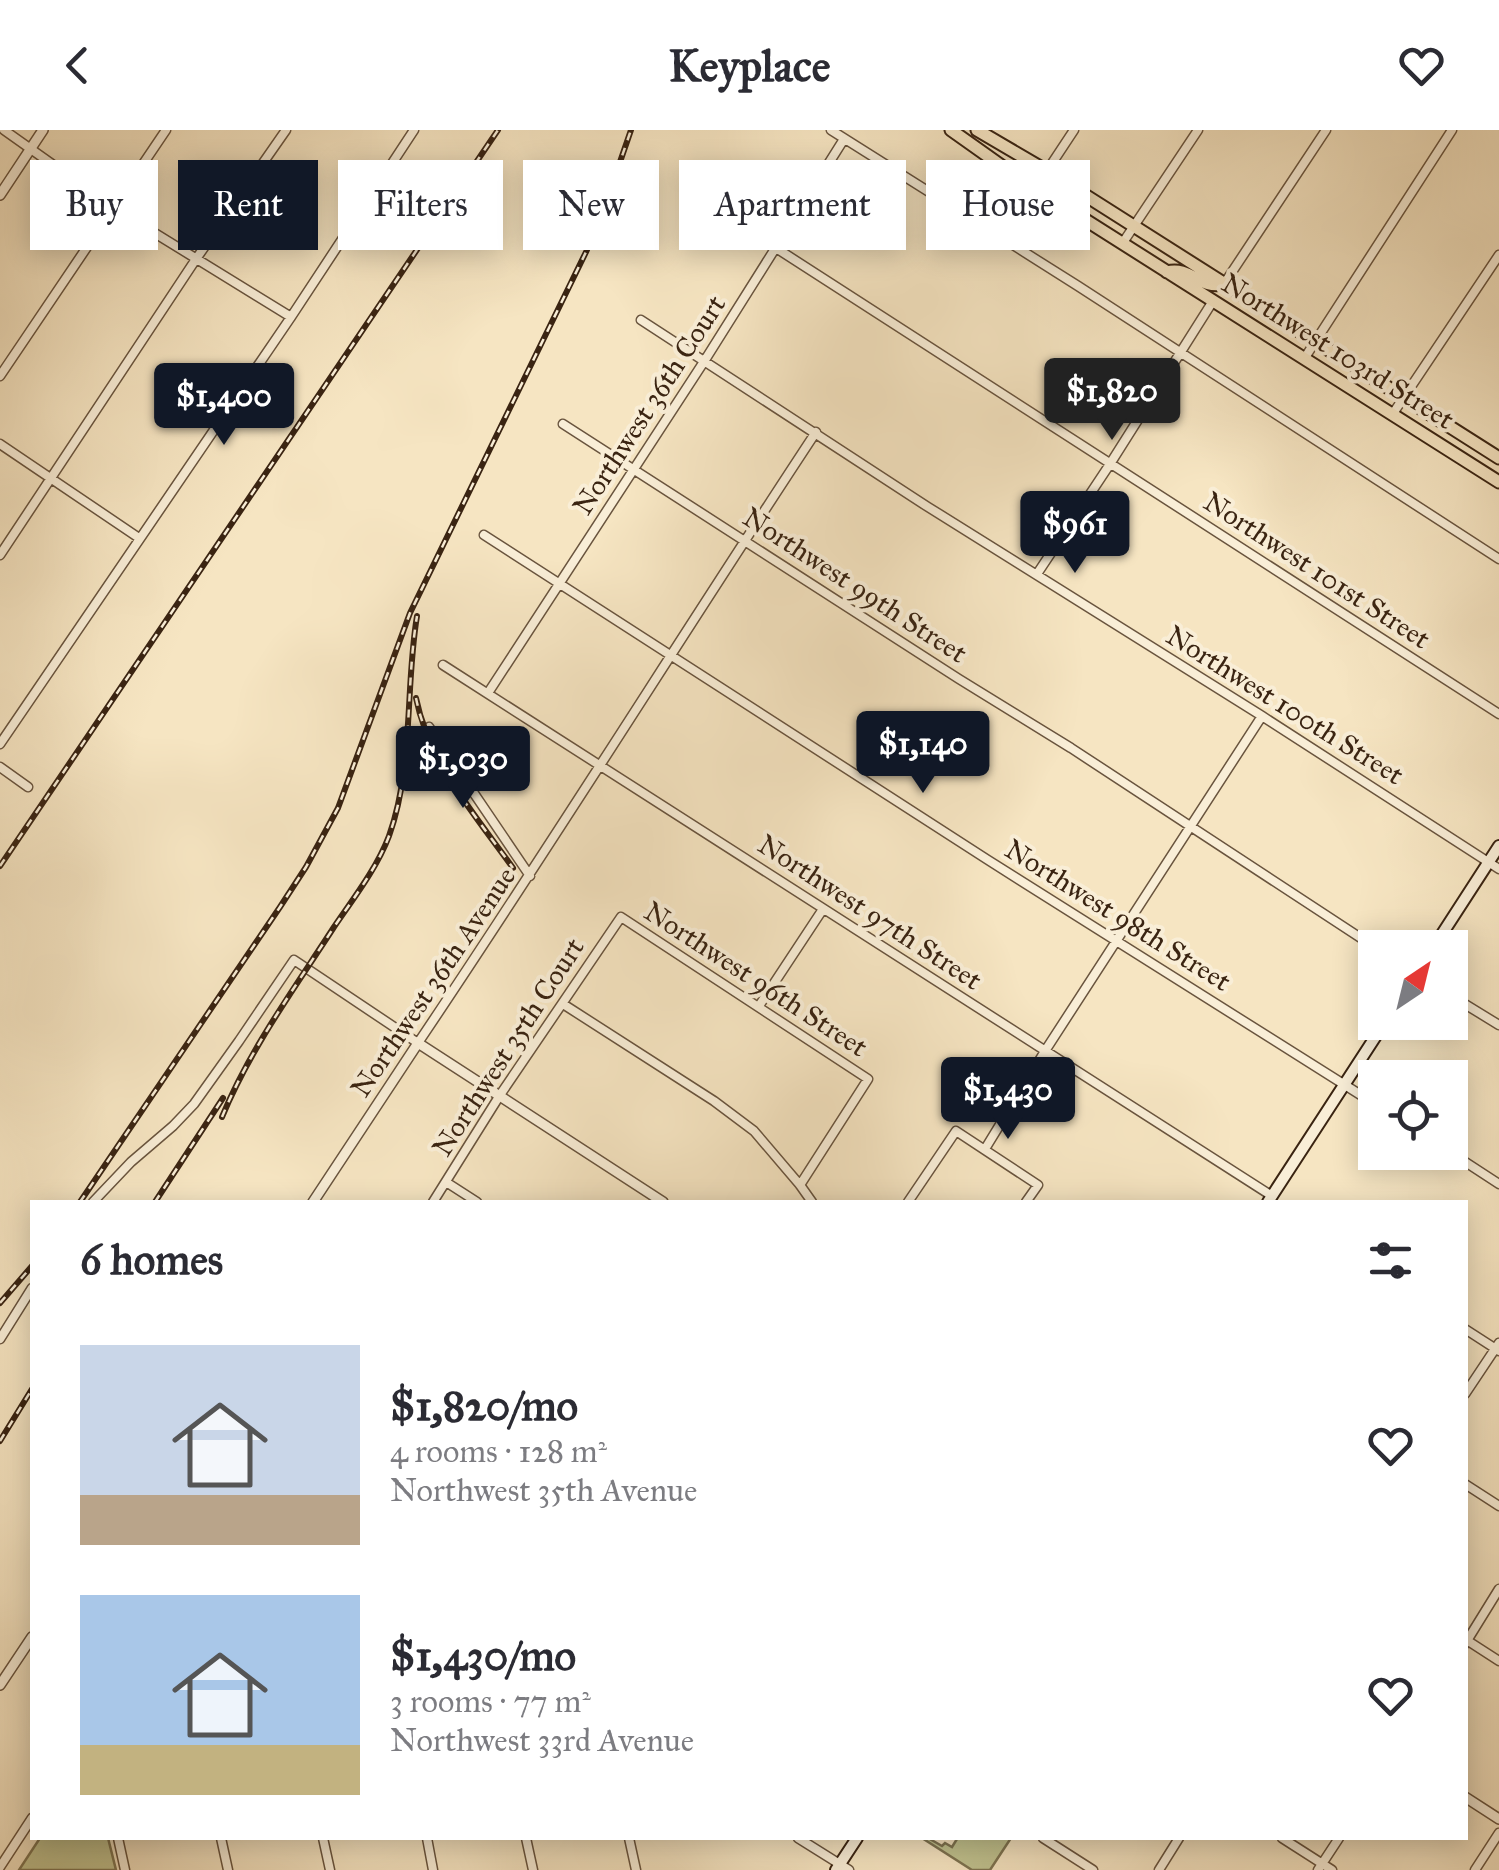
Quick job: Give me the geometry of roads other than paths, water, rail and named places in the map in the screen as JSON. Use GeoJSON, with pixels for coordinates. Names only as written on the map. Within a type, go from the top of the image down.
{"type":"FeatureCollection","features":[{"type":"Feature","properties":{"kind":"main road","name":"Northwest 103rd Street"},"geometry":{"type":"LineString","coordinates":[[951,130],[994,160]]}},
{"type":"Feature","properties":{"kind":"main road","name":"Northwest 103rd Street"},"geometry":{"type":"LineString","coordinates":[[977,130],[1027,160]]}},
{"type":"Feature","properties":{"kind":"main road","name":"Northwest 103rd Street"},"geometry":{"type":"LineString","coordinates":[[1090,199],[1497,453]]}},
{"type":"Feature","properties":{"kind":"main road","name":"Northwest 103rd Street"},"geometry":{"type":"LineString","coordinates":[[1090,224],[1499,482]]}},
{"type":"Feature","properties":{"kind":"main road"},"geometry":{"type":"LineString","coordinates":[[1167,272],[1186,273],[1205,284],[1224,284]]}},
{"type":"Feature","properties":{"kind":"main road"},"geometry":{"type":"LineString","coordinates":[[1213,302],[1232,298],[1261,313],[1271,313]]}},
{"type":"Feature","properties":{"kind":"main road"},"geometry":{"type":"LineString","coordinates":[[1445,930],[1499,846]]}},
{"type":"Feature","properties":{"kind":"main road"},"geometry":{"type":"LineString","coordinates":[[1270,1200],[1373,1040]]}},
{"type":"Feature","properties":{"kind":"main road"},"geometry":{"type":"LineString","coordinates":[[841,1868],[856,1840]]}},
{"type":"Feature","properties":{"kind":"street"},"geometry":{"type":"LineString","coordinates":[[4,130],[47,160]]}},
{"type":"Feature","properties":{"kind":"street"},"geometry":{"type":"LineString","coordinates":[[0,194],[43,130]]}},
{"type":"Feature","properties":{"kind":"street"},"geometry":{"type":"LineString","coordinates":[[146,160],[166,130]]}},
{"type":"Feature","properties":{"kind":"street"},"geometry":{"type":"LineString","coordinates":[[0,555],[286,130]]}},
{"type":"Feature","properties":{"kind":"street"},"geometry":{"type":"LineString","coordinates":[[0,744],[291,318],[414,130]]}},
{"type":"Feature","properties":{"kind":"street"},"geometry":{"type":"LineString","coordinates":[[831,130],[1499,559]]}},
{"type":"Feature","properties":{"kind":"street","name":"Northwest 103rd Street"},"geometry":{"type":"LineString","coordinates":[[986,130],[1004,146]]}},
{"type":"Feature","properties":{"kind":"street"},"geometry":{"type":"LineString","coordinates":[[1054,160],[1074,130]]}},
{"type":"Feature","properties":{"kind":"street"},"geometry":{"type":"LineString","coordinates":[[1122,244],[1198,130]]}},
{"type":"Feature","properties":{"kind":"street"},"geometry":{"type":"LineString","coordinates":[[1224,284],[1326,130]]}},
{"type":"Feature","properties":{"kind":"street"},"geometry":{"type":"LineString","coordinates":[[1304,359],[1452,130]]}},
{"type":"Feature","properties":{"kind":"street","name":"Northwest 36th Court"},"geometry":{"type":"LineString","coordinates":[[831,160],[844,139]]}},
{"type":"Feature","properties":{"kind":"street"},"geometry":{"type":"LineString","coordinates":[[158,236],[291,318]]}},
{"type":"Feature","properties":{"kind":"street"},"geometry":{"type":"LineString","coordinates":[[0,376],[86,250]]}},
{"type":"Feature","properties":{"kind":"street","name":"Northwest 36th Court"},"geometry":{"type":"LineString","coordinates":[[488,693],[775,250]]}},
{"type":"Feature","properties":{"kind":"street","name":"Northwest 101st Street"},"geometry":{"type":"LineString","coordinates":[[779,250],[1499,714]]}},
{"type":"Feature","properties":{"kind":"street"},"geometry":{"type":"LineString","coordinates":[[1392,415],[1499,255]]}},
{"type":"Feature","properties":{"kind":"street"},"geometry":{"type":"LineString","coordinates":[[1037,574],[1213,302]]}},
{"type":"Feature","properties":{"kind":"street","name":"Northwest 100th Street"},"geometry":{"type":"LineString","coordinates":[[641,320],[1499,869]]}},
{"type":"Feature","properties":{"kind":"street","name":"Northwest 99th Street"},"geometry":{"type":"LineString","coordinates":[[563,424],[1358,936]]}},
{"type":"Feature","properties":{"kind":"street","name":"Northwest 36th Avenue"},"geometry":{"type":"LineString","coordinates":[[315,1200],[816,432]]}},
{"type":"Feature","properties":{"kind":"street"},"geometry":{"type":"LineString","coordinates":[[0,444],[140,538]]}},
{"type":"Feature","properties":{"kind":"street"},"geometry":{"type":"LineString","coordinates":[[1482,472],[1497,453]]}},
{"type":"Feature","properties":{"kind":"street","name":"Northwest 98th Street"},"geometry":{"type":"LineString","coordinates":[[484,535],[1358,1093]]}},
{"type":"Feature","properties":{"kind":"street","name":"Northwest 97th Street"},"geometry":{"type":"LineString","coordinates":[[444,665],[1046,1051],[1268,1200]]}},
{"type":"Feature","properties":{"kind":"street"},"geometry":{"type":"LineString","coordinates":[[985,1149],[1262,716]]}},
{"type":"Feature","properties":{"kind":"street"},"geometry":{"type":"LineString","coordinates":[[429,727],[530,876]]}},
{"type":"Feature","properties":{"kind":"street"},"geometry":{"type":"LineString","coordinates":[[0,768],[28,787]]}},
{"type":"Feature","properties":{"kind":"street"},"geometry":{"type":"LineString","coordinates":[[759,1006],[823,910]]}},
{"type":"Feature","properties":{"kind":"street","name":"Northwest 96th Street"},"geometry":{"type":"LineString","coordinates":[[621,918],[868,1079],[800,1184]]}},
{"type":"Feature","properties":{"kind":"street","name":"Northwest 35th Court"},"geometry":{"type":"LineString","coordinates":[[434,1200],[500,1095],[621,918]]}},
{"type":"Feature","properties":{"kind":"street"},"geometry":{"type":"LineString","coordinates":[[95,1200],[194,1104],[294,960],[659,1200]]}},
{"type":"Feature","properties":{"kind":"street"},"geometry":{"type":"LineString","coordinates":[[563,1004],[754,1131],[811,1200]]}},
{"type":"Feature","properties":{"kind":"street"},"geometry":{"type":"LineString","coordinates":[[1468,1006],[1499,1026]]}},
{"type":"Feature","properties":{"kind":"street"},"geometry":{"type":"LineString","coordinates":[[909,1200],[956,1131],[1038,1184],[1027,1200]]}},
{"type":"Feature","properties":{"kind":"street"},"geometry":{"type":"LineString","coordinates":[[1468,1164],[1499,1184]]}},
{"type":"Feature","properties":{"kind":"street"},"geometry":{"type":"LineString","coordinates":[[446,1182],[474,1200]]}},
{"type":"Feature","properties":{"kind":"street"},"geometry":{"type":"LineString","coordinates":[[0,1339],[30,1291]]}},
{"type":"Feature","properties":{"kind":"street"},"geometry":{"type":"LineString","coordinates":[[1468,1331],[1498,1347],[1468,1390]]}},
{"type":"Feature","properties":{"kind":"street"},"geometry":{"type":"LineString","coordinates":[[1468,1486],[1499,1506]]}},
{"type":"Feature","properties":{"kind":"street"},"geometry":{"type":"LineString","coordinates":[[1468,1638],[1499,1589]]}},
{"type":"Feature","properties":{"kind":"street"},"geometry":{"type":"LineString","coordinates":[[0,1685],[30,1640]]}},
{"type":"Feature","properties":{"kind":"street"},"geometry":{"type":"LineString","coordinates":[[1468,1642],[1499,1661]]}},
{"type":"Feature","properties":{"kind":"street"},"geometry":{"type":"LineString","coordinates":[[1468,1799],[1499,1819]]}},
{"type":"Feature","properties":{"kind":"street"},"geometry":{"type":"LineString","coordinates":[[0,1868],[30,1821]]}},
{"type":"Feature","properties":{"kind":"street"},"geometry":{"type":"LineString","coordinates":[[1475,1870],[1499,1832]]}},
{"type":"Feature","properties":{"kind":"street"},"geometry":{"type":"LineString","coordinates":[[118,1840],[125,1870]]}},
{"type":"Feature","properties":{"kind":"street"},"geometry":{"type":"LineString","coordinates":[[221,1840],[228,1870]]}},
{"type":"Feature","properties":{"kind":"street"},"geometry":{"type":"LineString","coordinates":[[324,1840],[330,1870]]}},
{"type":"Feature","properties":{"kind":"street"},"geometry":{"type":"LineString","coordinates":[[427,1840],[434,1870]]}},
{"type":"Feature","properties":{"kind":"street"},"geometry":{"type":"LineString","coordinates":[[526,1840],[533,1870]]}},
{"type":"Feature","properties":{"kind":"street"},"geometry":{"type":"LineString","coordinates":[[629,1840],[636,1870]]}},
{"type":"Feature","properties":{"kind":"street"},"geometry":{"type":"LineString","coordinates":[[801,1840],[841,1868]]}},
{"type":"Feature","properties":{"kind":"street"},"geometry":{"type":"LineString","coordinates":[[1046,1840],[1093,1870]]}},
{"type":"Feature","properties":{"kind":"street"},"geometry":{"type":"LineString","coordinates":[[1158,1870],[1178,1840]]}},
{"type":"Feature","properties":{"kind":"street"},"geometry":{"type":"LineString","coordinates":[[1285,1840],[1320,1867],[1332,1870]]}},
{"type":"Feature","properties":{"kind":"street"},"geometry":{"type":"LineString","coordinates":[[1320,1867],[1337,1840]]}},
{"type":"Feature","properties":{"kind":"railway"},"geometry":{"type":"LineString","coordinates":[[0,866],[498,130]]}},
{"type":"Feature","properties":{"kind":"railway"},"geometry":{"type":"LineString","coordinates":[[81,1200],[280,907],[338,808],[410,613],[586,252],[631,130]]}},
{"type":"Feature","properties":{"kind":"railway"},"geometry":{"type":"LineString","coordinates":[[222,1117],[259,1043],[364,883],[389,836],[406,755],[417,616]]}},
{"type":"Feature","properties":{"kind":"railway"},"geometry":{"type":"LineString","coordinates":[[416,698],[422,722],[443,767],[513,868]]}},
{"type":"Feature","properties":{"kind":"railway"},"geometry":{"type":"LineString","coordinates":[[156,1200],[223,1098]]}},
{"type":"Feature","properties":{"kind":"railway"},"geometry":{"type":"LineString","coordinates":[[0,1303],[30,1268]]}},
{"type":"Feature","properties":{"kind":"railway"},"geometry":{"type":"LineString","coordinates":[[0,1441],[30,1392]]}}]}
